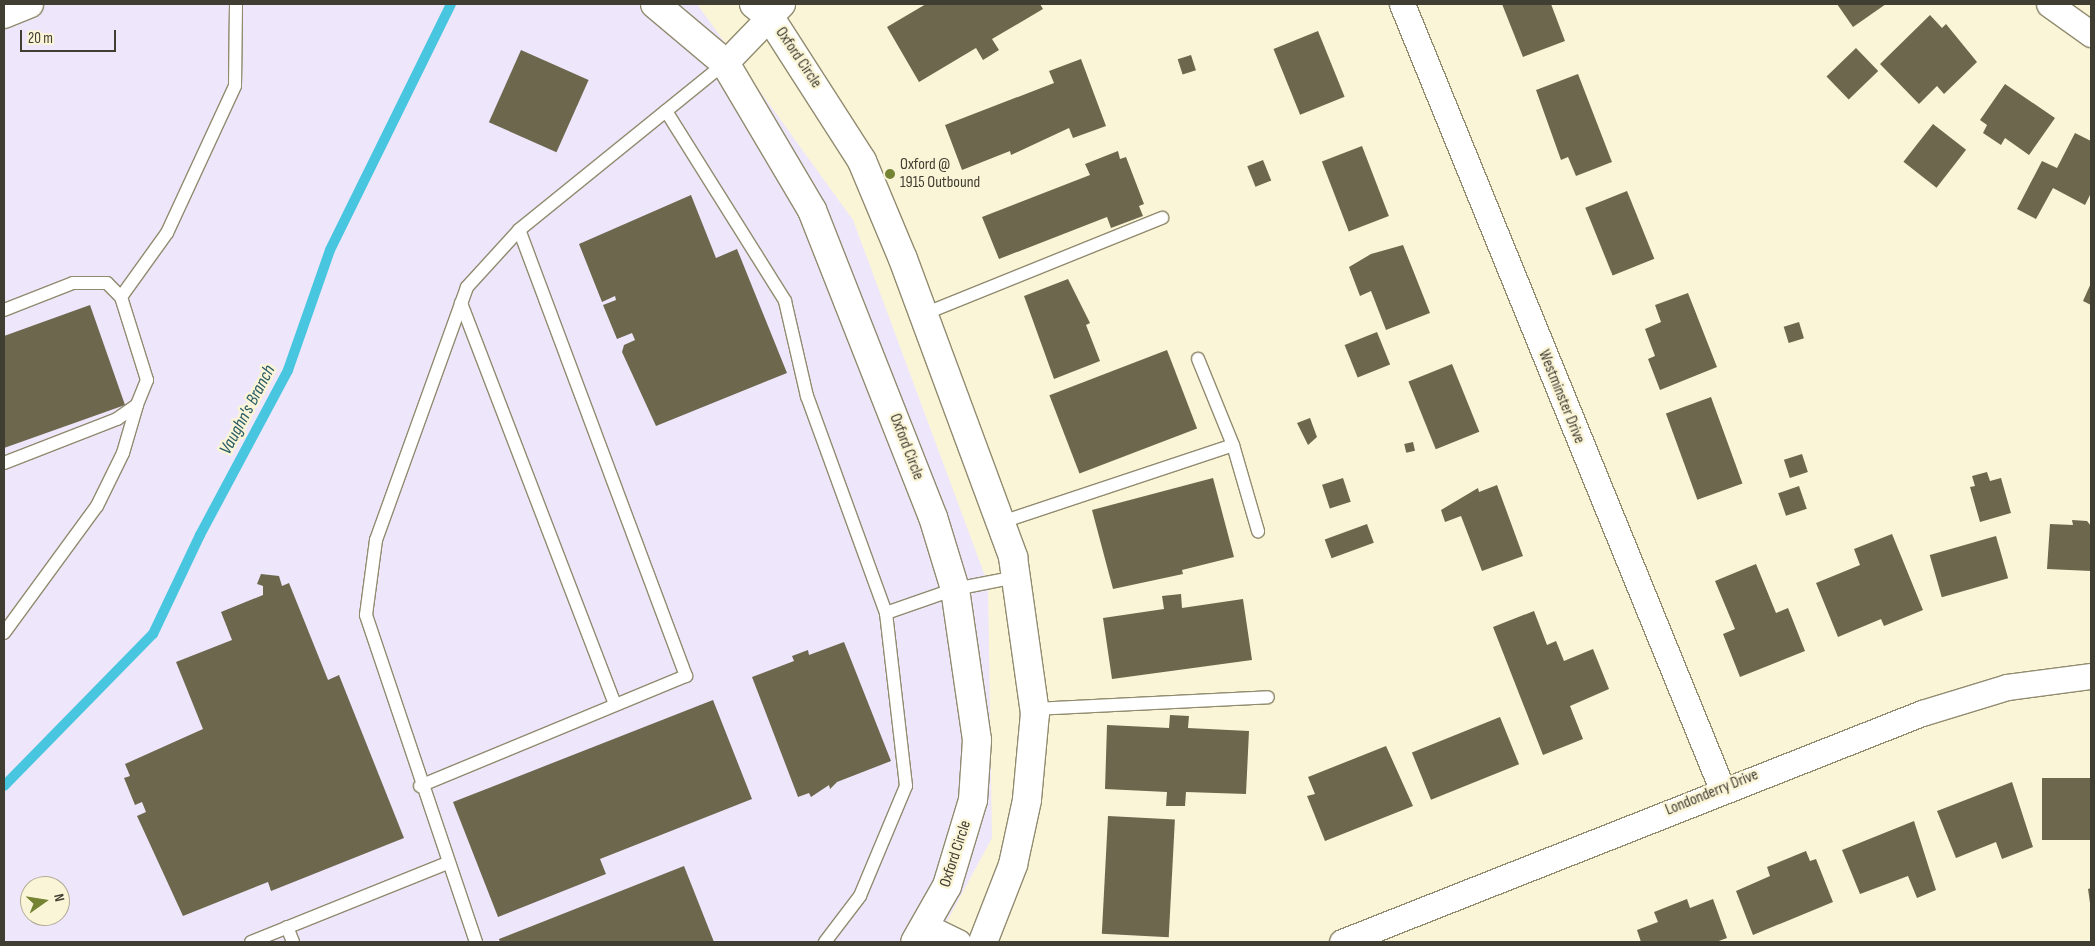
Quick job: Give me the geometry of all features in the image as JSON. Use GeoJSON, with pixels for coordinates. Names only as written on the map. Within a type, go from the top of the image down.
{"type":"FeatureCollection","features":[{"type":"Feature","properties":{"kind":"street"},"geometry":{"type":"LineString","coordinates":[[4,14],[29,4]]}},
{"type":"Feature","properties":{"kind":"street","name":"Oxford Circle"},"geometry":{"type":"LineString","coordinates":[[655,4],[725,63],[812,210],[933,517],[955,589],[977,740],[973,800],[947,886],[920,934]]}},
{"type":"Feature","properties":{"kind":"street","name":"Westminster Drive"},"geometry":{"type":"LineString","coordinates":[[1402,4],[1722,789]]}},
{"type":"Feature","properties":{"kind":"street"},"geometry":{"type":"LineString","coordinates":[[2049,4],[2091,34]]}},
{"type":"Feature","properties":{"kind":"street"},"geometry":{"type":"LineString","coordinates":[[725,63],[768,8]]}},
{"type":"Feature","properties":{"kind":"street","name":"Oxford Circle"},"geometry":{"type":"LineString","coordinates":[[768,8],[862,161],[924,314],[1002,522],[1017,577],[1035,709],[1026,800],[1012,865],[983,942]]}},
{"type":"Feature","properties":{"kind":"street","name":"Londonderry Drive"},"geometry":{"type":"LineString","coordinates":[[1342,942],[1722,789],[1922,713],[2007,687],[2091,676]]}},
{"type":"Feature","properties":{"kind":"street"},"geometry":{"type":"LineString","coordinates":[[920,934],[958,942]]}},
{"type":"Feature","properties":{"kind":"lane"},"geometry":{"type":"LineString","coordinates":[[121,297],[167,233],[235,86],[236,4]]}},
{"type":"Feature","properties":{"kind":"lane"},"geometry":{"type":"LineString","coordinates":[[476,942],[420,786],[366,615],[376,540],[467,288],[519,230],[725,63]]}},
{"type":"Feature","properties":{"kind":"lane"},"geometry":{"type":"LineString","coordinates":[[666,111],[785,301],[807,396],[886,613],[906,786],[860,896],[825,942]]}},
{"type":"Feature","properties":{"kind":"lane"},"geometry":{"type":"LineString","coordinates":[[924,314],[1162,218]]}},
{"type":"Feature","properties":{"kind":"lane"},"geometry":{"type":"LineString","coordinates":[[420,786],[686,676],[519,230]]}},
{"type":"Feature","properties":{"kind":"lane"},"geometry":{"type":"LineString","coordinates":[[4,310],[73,283],[108,283],[121,297],[147,380],[137,405],[123,453],[97,506],[4,633]]}},
{"type":"Feature","properties":{"kind":"lane"},"geometry":{"type":"LineString","coordinates":[[461,303],[615,705]]}},
{"type":"Feature","properties":{"kind":"lane"},"geometry":{"type":"LineString","coordinates":[[1198,359],[1233,445],[1258,531]]}},
{"type":"Feature","properties":{"kind":"lane"},"geometry":{"type":"LineString","coordinates":[[4,463],[117,418],[137,405]]}},
{"type":"Feature","properties":{"kind":"lane"},"geometry":{"type":"LineString","coordinates":[[1002,522],[1233,445]]}},
{"type":"Feature","properties":{"kind":"lane"},"geometry":{"type":"LineString","coordinates":[[886,613],[955,589],[1017,577]]}},
{"type":"Feature","properties":{"kind":"lane"},"geometry":{"type":"LineString","coordinates":[[1035,709],[1268,697]]}},
{"type":"Feature","properties":{"kind":"lane"},"geometry":{"type":"LineString","coordinates":[[251,942],[448,864]]}},
{"type":"Feature","properties":{"kind":"lane"},"geometry":{"type":"LineString","coordinates":[[288,927],[293,942]]}},
{"type":"Feature","properties":{"kind":"shaded area"},"geometry":{"type":"Polygon","coordinates":[[[4,4],[697,4],[853,220],[988,584],[992,838],[936,942],[4,942],[4,4]]]}},
{"type":"Feature","properties":{"kind":"building"},"geometry":{"type":"Polygon","coordinates":[[[926,4],[1040,4],[1043,9],[992,39],[999,50],[983,60],[976,48],[919,82],[887,27],[926,4]]]}},
{"type":"Feature","properties":{"kind":"building"},"geometry":{"type":"Polygon","coordinates":[[[1502,4],[1551,4],[1565,41],[1523,57],[1502,4]]]}},
{"type":"Feature","properties":{"kind":"building"},"geometry":{"type":"Polygon","coordinates":[[[1837,4],[1886,4],[1853,27],[1837,4]]]}},
{"type":"Feature","properties":{"kind":"building"},"geometry":{"type":"Polygon","coordinates":[[[1930,15],[1942,28],[1946,24],[1977,62],[1944,94],[1937,86],[1919,104],[1880,64],[1930,15]]]}},
{"type":"Feature","properties":{"kind":"building"},"geometry":{"type":"Polygon","coordinates":[[[1318,31],[1345,97],[1300,115],[1273,49],[1318,31]]]}},
{"type":"Feature","properties":{"kind":"building"},"geometry":{"type":"Polygon","coordinates":[[[1856,48],[1878,71],[1849,99],[1827,76],[1856,48]]]}},
{"type":"Feature","properties":{"kind":"building"},"geometry":{"type":"Polygon","coordinates":[[[521,50],[589,80],[556,152],[489,122],[521,50]]]}},
{"type":"Feature","properties":{"kind":"building"},"geometry":{"type":"Polygon","coordinates":[[[1191,55],[1196,70],[1183,75],[1178,59],[1191,55]]]}},
{"type":"Feature","properties":{"kind":"building"},"geometry":{"type":"Polygon","coordinates":[[[1081,59],[1106,126],[1073,138],[1069,128],[1011,155],[1010,151],[962,170],[945,125],[1054,83],[1049,71],[1081,59]]]}},
{"type":"Feature","properties":{"kind":"building"},"geometry":{"type":"Polygon","coordinates":[[[1578,74],[1612,162],[1576,176],[1568,157],[1561,160],[1536,90],[1578,74]]]}},
{"type":"Feature","properties":{"kind":"building"},"geometry":{"type":"Polygon","coordinates":[[[2005,84],[2055,118],[2029,155],[2005,138],[2001,145],[1983,133],[1987,125],[1980,120],[2005,84]]]}},
{"type":"Feature","properties":{"kind":"building"},"geometry":{"type":"Polygon","coordinates":[[[1933,124],[1966,150],[1937,188],[1903,162],[1933,124]]]}},
{"type":"Feature","properties":{"kind":"building"},"geometry":{"type":"Polygon","coordinates":[[[2075,133],[2091,141],[2091,193],[2085,205],[2053,188],[2036,219],[2017,209],[2042,161],[2057,168],[2075,133]]]}},
{"type":"Feature","properties":{"kind":"building"},"geometry":{"type":"Polygon","coordinates":[[[1362,146],[1389,216],[1349,231],[1322,161],[1362,146]]]}},
{"type":"Feature","properties":{"kind":"building"},"geometry":{"type":"Polygon","coordinates":[[[1118,151],[1120,159],[1126,157],[1144,204],[1139,206],[1143,216],[1111,228],[1107,217],[999,259],[982,217],[1090,175],[1085,164],[1118,151]]]}},
{"type":"Feature","properties":{"kind":"building"},"geometry":{"type":"Polygon","coordinates":[[[1263,160],[1271,180],[1255,187],[1247,166],[1263,160]]]}},
{"type":"Feature","properties":{"kind":"building"},"geometry":{"type":"Polygon","coordinates":[[[1627,191],[1654,259],[1613,276],[1585,208],[1627,191]]]}},
{"type":"Feature","properties":{"kind":"building"},"geometry":{"type":"Polygon","coordinates":[[[691,195],[716,258],[737,249],[787,373],[656,426],[622,352],[624,345],[635,340],[632,333],[617,339],[603,305],[616,300],[615,296],[602,302],[579,244],[691,195]]]}},
{"type":"Feature","properties":{"kind":"building"},"geometry":{"type":"Polygon","coordinates":[[[1403,245],[1430,313],[1386,330],[1371,291],[1360,296],[1349,267],[1371,254],[1403,245]]]}},
{"type":"Feature","properties":{"kind":"building"},"geometry":{"type":"Polygon","coordinates":[[[1068,279],[1090,323],[1086,325],[1100,361],[1054,379],[1024,296],[1068,279]]]}},
{"type":"Feature","properties":{"kind":"building"},"geometry":{"type":"Polygon","coordinates":[[[2091,283],[2091,305],[2083,301],[2091,283]]]}},
{"type":"Feature","properties":{"kind":"building"},"geometry":{"type":"Polygon","coordinates":[[[1688,293],[1717,367],[1660,390],[1648,359],[1655,356],[1645,329],[1661,322],[1655,305],[1688,293]]]}},
{"type":"Feature","properties":{"kind":"building"},"geometry":{"type":"Polygon","coordinates":[[[90,305],[125,405],[4,448],[4,336],[90,305]]]}},
{"type":"Feature","properties":{"kind":"building"},"geometry":{"type":"Polygon","coordinates":[[[1799,322],[1804,338],[1789,343],[1784,327],[1799,322]]]}},
{"type":"Feature","properties":{"kind":"building"},"geometry":{"type":"Polygon","coordinates":[[[1377,332],[1390,364],[1358,378],[1345,345],[1377,332]]]}},
{"type":"Feature","properties":{"kind":"building"},"geometry":{"type":"Polygon","coordinates":[[[1167,350],[1197,428],[1079,474],[1049,395],[1167,350]]]}},
{"type":"Feature","properties":{"kind":"building"},"geometry":{"type":"Polygon","coordinates":[[[1452,364],[1479,432],[1436,449],[1408,382],[1452,364]]]}},
{"type":"Feature","properties":{"kind":"building"},"geometry":{"type":"Polygon","coordinates":[[[1711,397],[1742,483],[1697,500],[1666,413],[1711,397]]]}},
{"type":"Feature","properties":{"kind":"building"},"geometry":{"type":"Polygon","coordinates":[[[1310,418],[1317,437],[1308,445],[1297,423],[1310,418]]]}},
{"type":"Feature","properties":{"kind":"building"},"geometry":{"type":"Polygon","coordinates":[[[1413,442],[1415,451],[1406,453],[1404,444],[1413,442]]]}},
{"type":"Feature","properties":{"kind":"building"},"geometry":{"type":"Polygon","coordinates":[[[1802,454],[1808,472],[1790,478],[1784,460],[1802,454]]]}},
{"type":"Feature","properties":{"kind":"building"},"geometry":{"type":"Polygon","coordinates":[[[1987,472],[1990,481],[2001,478],[2011,513],[1980,522],[1970,487],[1975,486],[1972,476],[1987,472]]]}},
{"type":"Feature","properties":{"kind":"building"},"geometry":{"type":"Polygon","coordinates":[[[1213,478],[1234,557],[1182,570],[1183,574],[1113,589],[1092,510],[1213,478]]]}},
{"type":"Feature","properties":{"kind":"building"},"geometry":{"type":"Polygon","coordinates":[[[1343,478],[1351,502],[1330,509],[1322,485],[1343,478]]]}},
{"type":"Feature","properties":{"kind":"building"},"geometry":{"type":"Polygon","coordinates":[[[1497,485],[1523,556],[1482,571],[1461,516],[1445,522],[1441,510],[1478,488],[1479,492],[1497,485]]]}},
{"type":"Feature","properties":{"kind":"building"},"geometry":{"type":"Polygon","coordinates":[[[1799,486],[1807,509],[1786,516],[1778,493],[1799,486]]]}},
{"type":"Feature","properties":{"kind":"building"},"geometry":{"type":"Polygon","coordinates":[[[2072,520],[2087,521],[2091,526],[2091,571],[2047,569],[2050,524],[2073,525],[2072,520]]]}},
{"type":"Feature","properties":{"kind":"building"},"geometry":{"type":"Polygon","coordinates":[[[1367,524],[1374,543],[1332,558],[1325,539],[1367,524]]]}},
{"type":"Feature","properties":{"kind":"building"},"geometry":{"type":"Polygon","coordinates":[[[1892,534],[1923,610],[1884,626],[1881,619],[1838,637],[1816,583],[1860,565],[1854,549],[1892,534]]]}},
{"type":"Feature","properties":{"kind":"building"},"geometry":{"type":"Polygon","coordinates":[[[1996,536],[2008,578],[1942,597],[1930,555],[1996,536]]]}},
{"type":"Feature","properties":{"kind":"building"},"geometry":{"type":"Polygon","coordinates":[[[1756,564],[1776,613],[1788,608],[1805,651],[1740,677],[1723,634],[1735,629],[1715,581],[1756,564]]]}},
{"type":"Feature","properties":{"kind":"building"},"geometry":{"type":"Polygon","coordinates":[[[261,574],[279,576],[282,586],[289,583],[328,680],[339,675],[404,838],[271,891],[268,882],[183,916],[137,816],[146,812],[142,802],[135,805],[124,778],[130,776],[125,764],[203,729],[176,662],[232,640],[221,612],[263,595],[263,586],[257,584],[261,574]]]}},
{"type":"Feature","properties":{"kind":"building"},"geometry":{"type":"Polygon","coordinates":[[[1181,594],[1182,608],[1243,599],[1252,660],[1112,679],[1103,618],[1164,609],[1162,596],[1181,594]]]}},
{"type":"Feature","properties":{"kind":"building"},"geometry":{"type":"Polygon","coordinates":[[[1534,611],[1547,645],[1556,641],[1564,661],[1593,649],[1609,689],[1570,706],[1583,739],[1543,755],[1493,627],[1534,611]]]}},
{"type":"Feature","properties":{"kind":"building"},"geometry":{"type":"Polygon","coordinates":[[[844,642],[891,761],[837,782],[830,789],[829,785],[811,797],[809,793],[798,797],[752,677],[794,661],[792,656],[808,650],[809,655],[844,642]]]}},
{"type":"Feature","properties":{"kind":"building"},"geometry":{"type":"Polygon","coordinates":[[[713,700],[752,799],[600,859],[606,874],[498,917],[453,802],[713,700]]]}},
{"type":"Feature","properties":{"kind":"building"},"geometry":{"type":"Polygon","coordinates":[[[1170,715],[1189,716],[1188,728],[1249,731],[1246,794],[1186,792],[1185,806],[1166,806],[1167,792],[1105,789],[1107,725],[1169,728],[1170,715]]]}},
{"type":"Feature","properties":{"kind":"building"},"geometry":{"type":"Polygon","coordinates":[[[1500,717],[1519,764],[1431,800],[1412,753],[1500,717]]]}},
{"type":"Feature","properties":{"kind":"building"},"geometry":{"type":"Polygon","coordinates":[[[1386,746],[1413,806],[1325,841],[1307,796],[1315,794],[1308,777],[1386,746]]]}},
{"type":"Feature","properties":{"kind":"building"},"geometry":{"type":"Polygon","coordinates":[[[2042,778],[2091,778],[2091,840],[2042,840],[2042,778]]]}},
{"type":"Feature","properties":{"kind":"building"},"geometry":{"type":"Polygon","coordinates":[[[2012,782],[2033,847],[2002,859],[1996,842],[1956,858],[1937,811],[2012,782]]]}},
{"type":"Feature","properties":{"kind":"building"},"geometry":{"type":"Polygon","coordinates":[[[1108,816],[1175,820],[1169,937],[1102,934],[1108,816]]]}},
{"type":"Feature","properties":{"kind":"building"},"geometry":{"type":"Polygon","coordinates":[[[1914,821],[1936,890],[1917,898],[1908,876],[1860,894],[1842,850],[1914,821]]]}},
{"type":"Feature","properties":{"kind":"building"},"geometry":{"type":"Polygon","coordinates":[[[1806,851],[1810,861],[1816,859],[1833,902],[1753,935],[1736,891],[1770,876],[1767,867],[1806,851]]]}},
{"type":"Feature","properties":{"kind":"building"},"geometry":{"type":"Polygon","coordinates":[[[684,866],[714,942],[500,942],[499,939],[684,866]]]}},
{"type":"Feature","properties":{"kind":"building"},"geometry":{"type":"Polygon","coordinates":[[[2091,888],[2091,903],[2090,903],[2088,889],[2091,888]]]}},
{"type":"Feature","properties":{"kind":"building"},"geometry":{"type":"Polygon","coordinates":[[[1687,899],[1690,908],[1713,899],[1727,938],[1716,942],[1641,942],[1637,930],[1658,922],[1654,912],[1687,899]]]}},
{"type":"Feature","properties":{"kind":"waterway","name":"Vaughn's Branch"},"geometry":{"type":"LineString","coordinates":[[4,786],[153,634],[200,535],[288,370],[330,250],[451,4]]}},
{"type":"Feature","properties":{"kind":"place","name":"Oxford @ 1915 Outbound"},"geometry":{"type":"Point","coordinates":[890,174]}}]}
